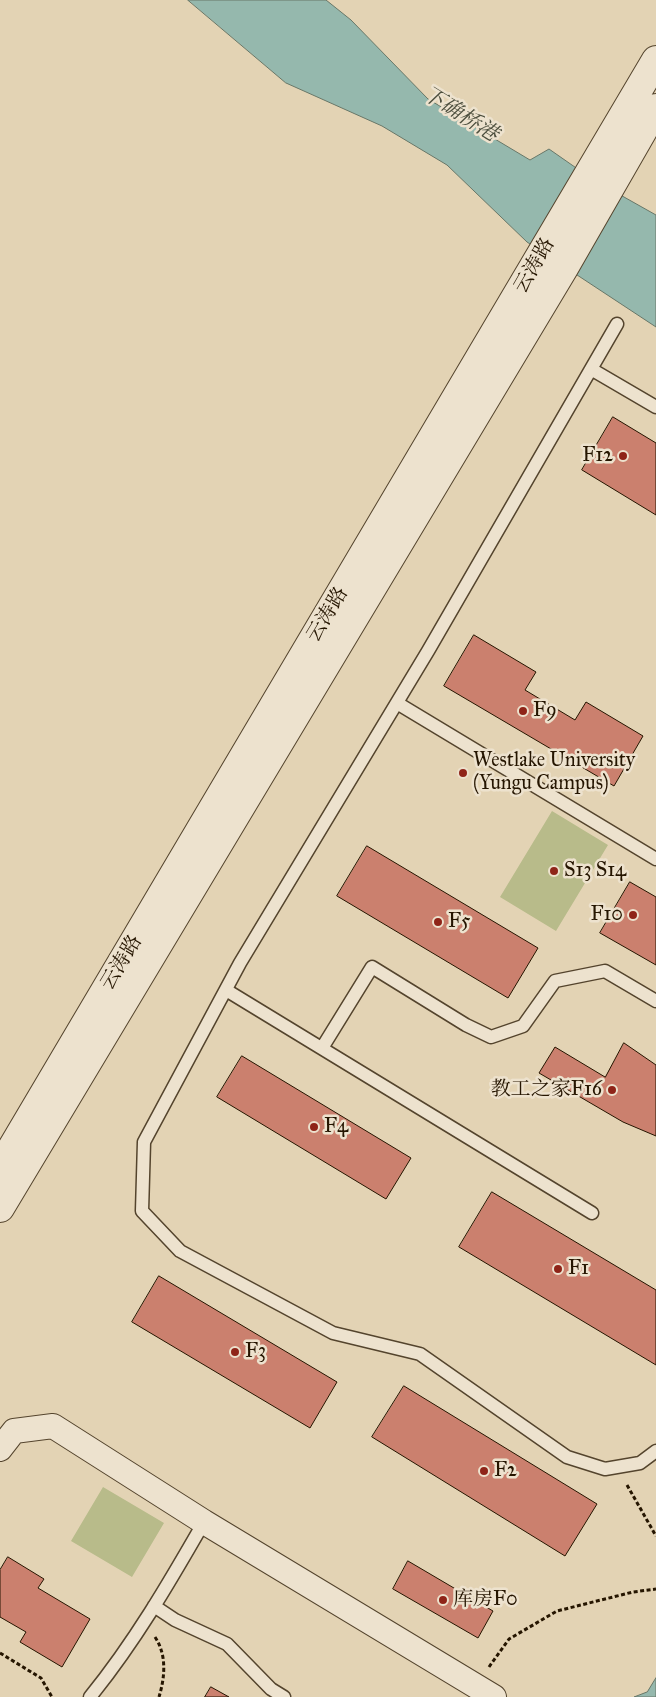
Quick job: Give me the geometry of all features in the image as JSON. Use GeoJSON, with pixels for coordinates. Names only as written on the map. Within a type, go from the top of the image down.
{"type":"FeatureCollection","features":[{"type":"Feature","properties":{"kind":"street","name":"云涛路"},"geometry":{"type":"LineString","coordinates":[[0,1208],[614,155],[656,60]]}},
{"type":"Feature","properties":{"kind":"street","name":"云涛路"},"geometry":{"type":"LineString","coordinates":[[614,155],[656,108]]}},
{"type":"Feature","properties":{"kind":"street","name":"云涛路"},"geometry":{"type":"LineString","coordinates":[[0,1168],[551,265]]}},
{"type":"Feature","properties":{"kind":"street"},"geometry":{"type":"LineString","coordinates":[[0,1449],[14,1431],[53,1426],[204,1522],[485,1692]]}},
{"type":"Feature","properties":{"kind":"lane"},"geometry":{"type":"LineString","coordinates":[[617,324],[397,703],[226,990],[144,1142],[142,1211],[180,1251],[333,1333],[420,1354],[567,1457],[604,1468],[640,1464],[656,1451]]}},
{"type":"Feature","properties":{"kind":"lane"},"geometry":{"type":"LineString","coordinates":[[591,369],[656,407]]}},
{"type":"Feature","properties":{"kind":"lane"},"geometry":{"type":"LineString","coordinates":[[397,703],[656,859]]}},
{"type":"Feature","properties":{"kind":"lane"},"geometry":{"type":"LineString","coordinates":[[322,1048],[372,968],[466,1025],[491,1037],[523,1026],[555,981],[605,971],[656,1001]]}},
{"type":"Feature","properties":{"kind":"lane"},"geometry":{"type":"LineString","coordinates":[[226,990],[592,1214]]}},
{"type":"Feature","properties":{"kind":"lane"},"geometry":{"type":"LineString","coordinates":[[90,1697],[115,1667],[144,1623],[204,1522]]}},
{"type":"Feature","properties":{"kind":"lane"},"geometry":{"type":"LineString","coordinates":[[154,1606],[175,1620],[227,1644],[271,1689],[284,1697]]}},
{"type":"Feature","properties":{"kind":"path"},"geometry":{"type":"LineString","coordinates":[[617,1467],[656,1536]]}},
{"type":"Feature","properties":{"kind":"path"},"geometry":{"type":"LineString","coordinates":[[485,1692],[509,1639],[557,1610],[633,1592],[656,1589]]}},
{"type":"Feature","properties":{"kind":"path"},"geometry":{"type":"LineString","coordinates":[[144,1623],[162,1647],[164,1680],[159,1697]]}},
{"type":"Feature","properties":{"kind":"path"},"geometry":{"type":"LineString","coordinates":[[0,1653],[41,1678],[52,1697]]}},
{"type":"Feature","properties":{"kind":"green space","name":"S13 S14"},"geometry":{"type":"Polygon","coordinates":[[[552,811],[608,845],[556,931],[500,897],[552,811]]]}},
{"type":"Feature","properties":{"kind":"green space"},"geometry":{"type":"Polygon","coordinates":[[[103,1487],[164,1523],[132,1577],[71,1541],[103,1487]]]}},
{"type":"Feature","properties":{"kind":"water"},"geometry":{"type":"Polygon","coordinates":[[[188,0],[326,0],[351,20],[428,99],[530,160],[549,149],[592,179],[656,215],[656,327],[527,242],[447,165],[382,126],[286,83],[188,0]]]}},
{"type":"Feature","properties":{"kind":"water"},"geometry":{"type":"Polygon","coordinates":[[[656,1678],[656,1697],[634,1697],[647,1692],[656,1678]]]}},
{"type":"Feature","properties":{"kind":"building","name":"F12"},"geometry":{"type":"Polygon","coordinates":[[[613,417],[656,443],[656,515],[582,470],[613,417]]]}},
{"type":"Feature","properties":{"kind":"building","name":"F9"},"geometry":{"type":"Polygon","coordinates":[[[474,635],[536,672],[525,690],[575,720],[586,702],[643,736],[614,786],[444,686],[474,635]]]}},
{"type":"Feature","properties":{"kind":"building","name":"F5"},"geometry":{"type":"Polygon","coordinates":[[[367,846],[538,948],[508,998],[337,896],[367,846]]]}},
{"type":"Feature","properties":{"kind":"building","name":"F10"},"geometry":{"type":"Polygon","coordinates":[[[630,882],[656,897],[656,965],[600,933],[630,882]]]}},
{"type":"Feature","properties":{"kind":"building","name":"教工之家F16"},"geometry":{"type":"Polygon","coordinates":[[[624,1043],[656,1065],[656,1136],[623,1122],[539,1073],[555,1047],[605,1077],[624,1043]]]}},
{"type":"Feature","properties":{"kind":"building","name":"F4"},"geometry":{"type":"Polygon","coordinates":[[[242,1056],[411,1158],[386,1199],[217,1097],[242,1056]]]}},
{"type":"Feature","properties":{"kind":"building","name":"F1"},"geometry":{"type":"Polygon","coordinates":[[[492,1192],[656,1290],[656,1365],[459,1247],[492,1192]]]}},
{"type":"Feature","properties":{"kind":"building","name":"F3"},"geometry":{"type":"Polygon","coordinates":[[[159,1276],[337,1382],[310,1428],[132,1322],[159,1276]]]}},
{"type":"Feature","properties":{"kind":"building","name":"F2"},"geometry":{"type":"Polygon","coordinates":[[[404,1386],[597,1504],[565,1556],[372,1437],[404,1386]]]}},
{"type":"Feature","properties":{"kind":"building"},"geometry":{"type":"Polygon","coordinates":[[[8,1557],[44,1579],[38,1588],[90,1619],[62,1667],[20,1642],[26,1632],[0,1617],[0,1570],[8,1557]]]}},
{"type":"Feature","properties":{"kind":"building","name":"库房F0"},"geometry":{"type":"Polygon","coordinates":[[[408,1561],[493,1611],[478,1638],[393,1589],[408,1561]]]}},
{"type":"Feature","properties":{"kind":"building"},"geometry":{"type":"Polygon","coordinates":[[[211,1687],[229,1697],[205,1697],[211,1687]]]}},
{"type":"Feature","properties":{"kind":"place","name":"F12"},"geometry":{"type":"Point","coordinates":[623,456]}},
{"type":"Feature","properties":{"kind":"place","name":"F9"},"geometry":{"type":"Point","coordinates":[523,711]}},
{"type":"Feature","properties":{"kind":"place","name":"Westlake University (Yungu Campus)"},"geometry":{"type":"Point","coordinates":[463,773]}},
{"type":"Feature","properties":{"kind":"place","name":"S13 S14"},"geometry":{"type":"Point","coordinates":[554,871]}},
{"type":"Feature","properties":{"kind":"place","name":"F10"},"geometry":{"type":"Point","coordinates":[633,915]}},
{"type":"Feature","properties":{"kind":"place","name":"F5"},"geometry":{"type":"Point","coordinates":[438,922]}},
{"type":"Feature","properties":{"kind":"place","name":"教工之家F16"},"geometry":{"type":"Point","coordinates":[612,1090]}},
{"type":"Feature","properties":{"kind":"place","name":"F4"},"geometry":{"type":"Point","coordinates":[314,1127]}},
{"type":"Feature","properties":{"kind":"place","name":"F1"},"geometry":{"type":"Point","coordinates":[558,1269]}},
{"type":"Feature","properties":{"kind":"place","name":"F3"},"geometry":{"type":"Point","coordinates":[235,1352]}},
{"type":"Feature","properties":{"kind":"place","name":"F2"},"geometry":{"type":"Point","coordinates":[484,1471]}},
{"type":"Feature","properties":{"kind":"place","name":"库房F0"},"geometry":{"type":"Point","coordinates":[443,1600]}},
{"type":"Feature","properties":{"kind":"water label","name":"下确桥港"},"geometry":{"type":"Point","coordinates":[460,115]}}]}
